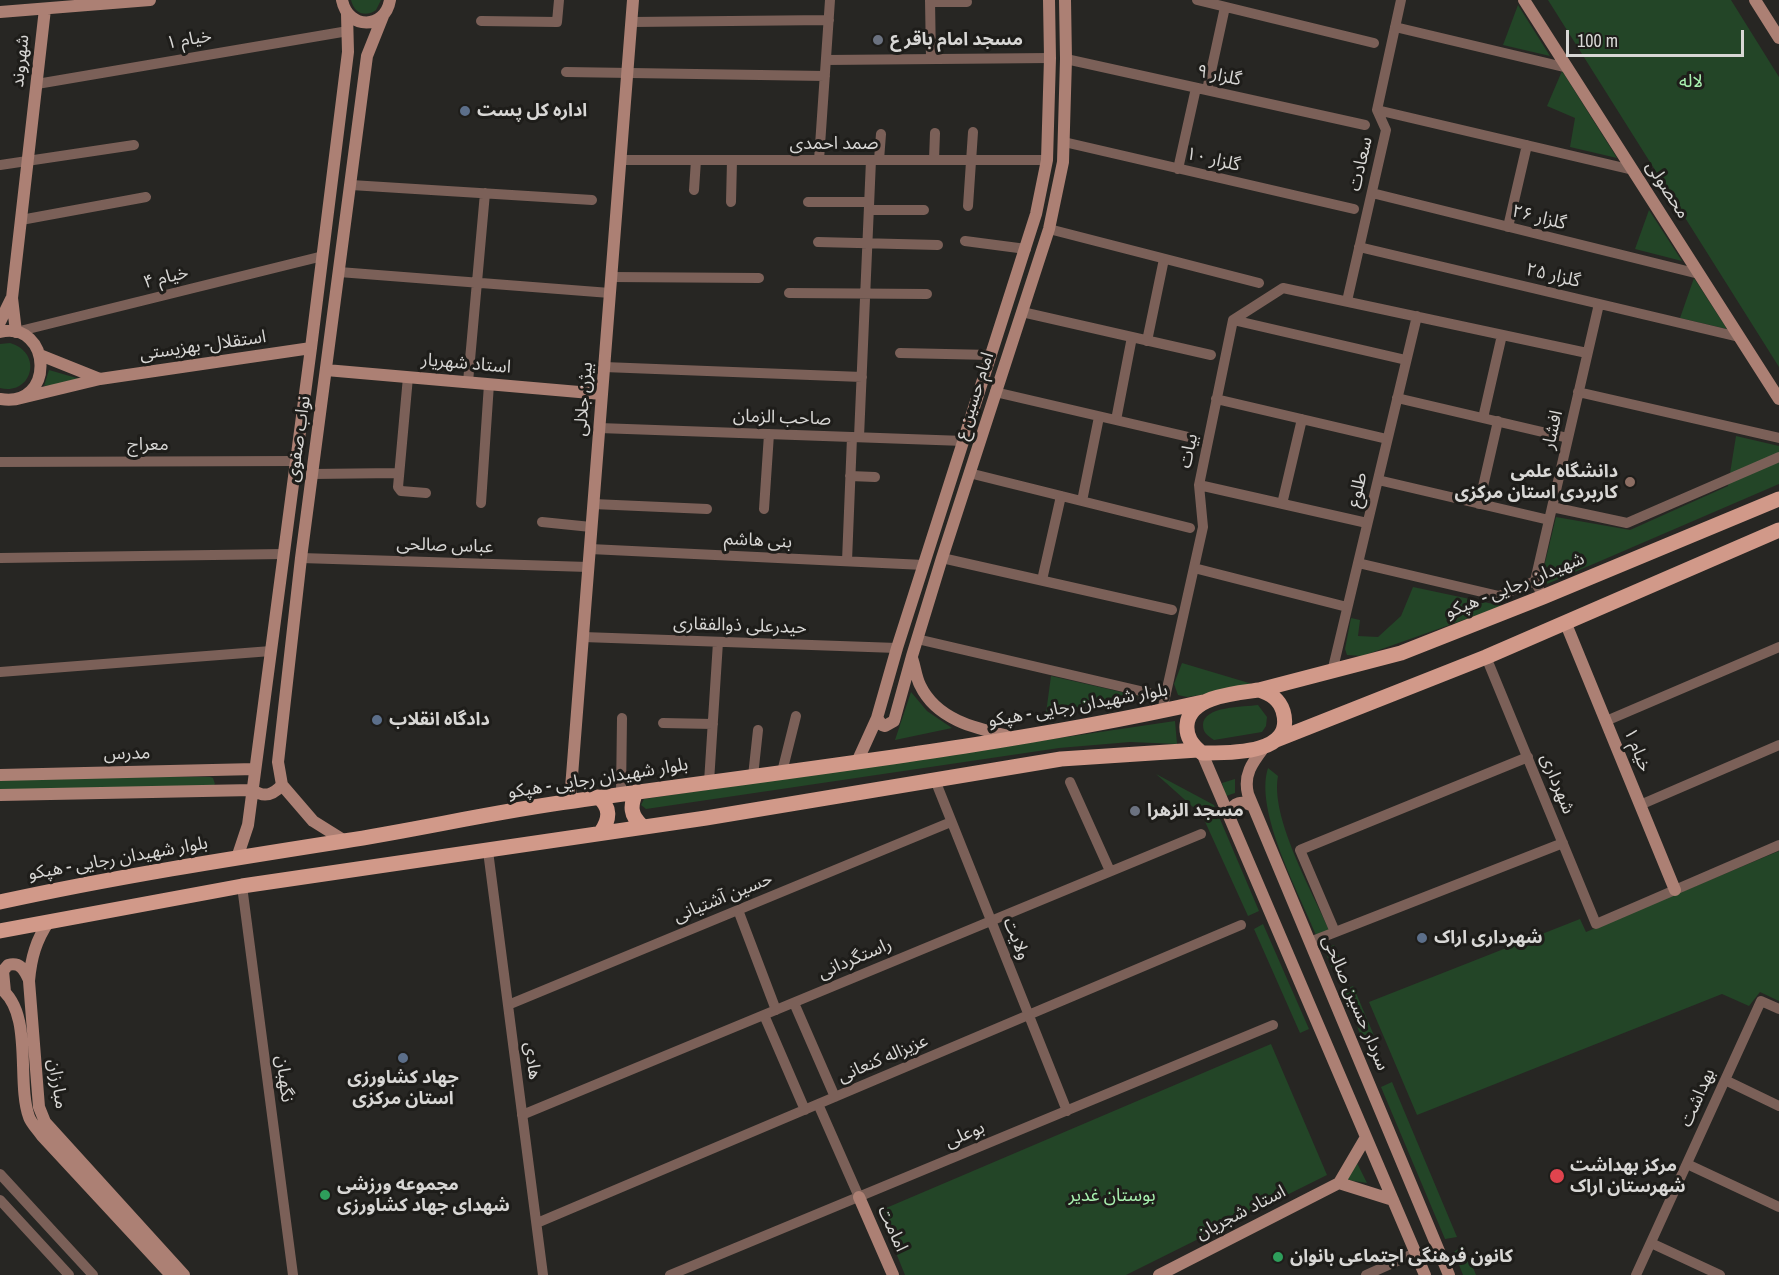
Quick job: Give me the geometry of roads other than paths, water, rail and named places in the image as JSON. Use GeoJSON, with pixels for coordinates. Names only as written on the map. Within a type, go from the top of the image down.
{"type":"FeatureCollection","features":[{"type":"Feature","properties":{"kind":"main road","name":"شهیدان رجایی - هپکو"},"geometry":{"type":"LineString","coordinates":[[1259,690],[1401,653],[1779,499]]}},
{"type":"Feature","properties":{"kind":"main road"},"geometry":{"type":"LineString","coordinates":[[0,931],[242,886],[488,850],[1060,759],[1200,751],[1233,752],[1270,743],[1486,657],[1779,530]]}},
{"type":"Feature","properties":{"kind":"main road"},"geometry":{"type":"LineString","coordinates":[[1200,751],[1188,735],[1188,718],[1193,709],[1203,702],[1259,690],[1274,696],[1282,710],[1284,727],[1270,743]]}},
{"type":"Feature","properties":{"kind":"main road","name":"بلوار شهیدان رجایی - هپکو"},"geometry":{"type":"LineString","coordinates":[[0,902],[103,880],[345,841],[570,801],[1017,738],[1203,702]]}},
{"type":"Feature","properties":{"kind":"main road"},"geometry":{"type":"LineString","coordinates":[[629,793],[635,820],[642,826]]}},
{"type":"Feature","properties":{"kind":"main road"},"geometry":{"type":"LineString","coordinates":[[598,797],[604,802],[608,813],[607,823],[601,832]]}},
{"type":"Feature","properties":{"kind":"street"},"geometry":{"type":"LineString","coordinates":[[0,12],[114,1],[150,0]]}},
{"type":"Feature","properties":{"kind":"street"},"geometry":{"type":"LineString","coordinates":[[481,21],[557,22],[559,0]]}},
{"type":"Feature","properties":{"kind":"street","name":"بیژن جلالی"},"geometry":{"type":"LineString","coordinates":[[570,801],[633,0]]}},
{"type":"Feature","properties":{"kind":"street"},"geometry":{"type":"LineString","coordinates":[[819,160],[830,0]]}},
{"type":"Feature","properties":{"kind":"street","name":"امام حسین ع"},"geometry":{"type":"LineString","coordinates":[[857,762],[877,718],[897,648],[1036,214],[1047,160],[1049,0]]}},
{"type":"Feature","properties":{"kind":"street","name":"امام حسین ع"},"geometry":{"type":"LineString","coordinates":[[877,718],[885,726],[894,721],[942,558],[1049,229],[1063,162],[1065,0]]}},
{"type":"Feature","properties":{"kind":"street"},"geometry":{"type":"LineString","coordinates":[[1197,0],[1230,5],[1374,43]]}},
{"type":"Feature","properties":{"kind":"street","name":"سعادت"},"geometry":{"type":"LineString","coordinates":[[1347,301],[1386,130],[1377,110],[1401,0]]}},
{"type":"Feature","properties":{"kind":"street","name":"محصولی"},"geometry":{"type":"LineString","coordinates":[[1524,0],[1779,399]]}},
{"type":"Feature","properties":{"kind":"street"},"geometry":{"type":"LineString","coordinates":[[1755,0],[1779,38]]}},
{"type":"Feature","properties":{"kind":"street"},"geometry":{"type":"LineString","coordinates":[[931,59],[930,1],[967,2]]}},
{"type":"Feature","properties":{"kind":"street"},"geometry":{"type":"LineString","coordinates":[[342,5],[360,22],[369,23],[389,6]]}},
{"type":"Feature","properties":{"kind":"street","name":"نواب صفوی"},"geometry":{"type":"LineString","coordinates":[[237,858],[248,825],[253,790],[323,256],[348,52],[348,32],[342,5]]}},
{"type":"Feature","properties":{"kind":"street"},"geometry":{"type":"LineString","coordinates":[[1178,169],[1230,5]]}},
{"type":"Feature","properties":{"kind":"street","name":"نواب صفوی"},"geometry":{"type":"LineString","coordinates":[[282,785],[278,762],[301,558],[367,56],[389,6]]}},
{"type":"Feature","properties":{"kind":"street","name":"شهروند"},"geometry":{"type":"LineString","coordinates":[[16,333],[12,297],[45,9]]}},
{"type":"Feature","properties":{"kind":"street"},"geometry":{"type":"LineString","coordinates":[[632,22],[829,21]]}},
{"type":"Feature","properties":{"kind":"street"},"geometry":{"type":"LineString","coordinates":[[1395,27],[1568,68]]}},
{"type":"Feature","properties":{"kind":"street","name":"خیام ۱"},"geometry":{"type":"LineString","coordinates":[[37,84],[348,32]]}},
{"type":"Feature","properties":{"kind":"street"},"geometry":{"type":"LineString","coordinates":[[348,52],[360,49],[367,56]]}},
{"type":"Feature","properties":{"kind":"street"},"geometry":{"type":"LineString","coordinates":[[826,60],[1050,58]]}},
{"type":"Feature","properties":{"kind":"street","name":"گلزار ۹"},"geometry":{"type":"LineString","coordinates":[[1066,59],[1365,125]]}},
{"type":"Feature","properties":{"kind":"street"},"geometry":{"type":"LineString","coordinates":[[566,72],[825,76]]}},
{"type":"Feature","properties":{"kind":"street"},"geometry":{"type":"LineString","coordinates":[[1377,110],[1633,170]]}},
{"type":"Feature","properties":{"kind":"street"},"geometry":{"type":"LineString","coordinates":[[968,206],[973,132]]}},
{"type":"Feature","properties":{"kind":"street"},"geometry":{"type":"LineString","coordinates":[[934,160],[935,133]]}},
{"type":"Feature","properties":{"kind":"street"},"geometry":{"type":"LineString","coordinates":[[847,561],[850,476],[862,377],[869,206],[881,134]]}},
{"type":"Feature","properties":{"kind":"street","name":"گلزار ۱۰"},"geometry":{"type":"LineString","coordinates":[[1064,142],[1354,209]]}},
{"type":"Feature","properties":{"kind":"street"},"geometry":{"type":"LineString","coordinates":[[0,165],[134,145]]}},
{"type":"Feature","properties":{"kind":"street"},"geometry":{"type":"LineString","coordinates":[[1508,227],[1527,145]]}},
{"type":"Feature","properties":{"kind":"street","name":"صمد احمدی"},"geometry":{"type":"LineString","coordinates":[[621,160],[1047,160]]}},
{"type":"Feature","properties":{"kind":"street"},"geometry":{"type":"LineString","coordinates":[[694,190],[696,160]]}},
{"type":"Feature","properties":{"kind":"street"},"geometry":{"type":"LineString","coordinates":[[731,202],[732,160]]}},
{"type":"Feature","properties":{"kind":"street"},"geometry":{"type":"LineString","coordinates":[[351,185],[592,200]]}},
{"type":"Feature","properties":{"kind":"street","name":"گلزار ۲۶"},"geometry":{"type":"LineString","coordinates":[[1372,193],[1699,274]]}},
{"type":"Feature","properties":{"kind":"street"},"geometry":{"type":"LineString","coordinates":[[468,382],[485,194]]}},
{"type":"Feature","properties":{"kind":"street"},"geometry":{"type":"LineString","coordinates":[[21,220],[146,198]]}},
{"type":"Feature","properties":{"kind":"street"},"geometry":{"type":"LineString","coordinates":[[808,202],[924,210]]}},
{"type":"Feature","properties":{"kind":"street"},"geometry":{"type":"LineString","coordinates":[[1049,229],[1259,284]]}},
{"type":"Feature","properties":{"kind":"street"},"geometry":{"type":"LineString","coordinates":[[965,241],[1026,249]]}},
{"type":"Feature","properties":{"kind":"street"},"geometry":{"type":"LineString","coordinates":[[818,242],[938,245]]}},
{"type":"Feature","properties":{"kind":"street","name":"گلزار ۲۵"},"geometry":{"type":"LineString","coordinates":[[1359,247],[1739,337]]}},
{"type":"Feature","properties":{"kind":"street","name":"خیام ۴"},"geometry":{"type":"LineString","coordinates":[[16,333],[323,256]]}},
{"type":"Feature","properties":{"kind":"street"},"geometry":{"type":"LineString","coordinates":[[1147,341],[1164,259]]}},
{"type":"Feature","properties":{"kind":"street"},"geometry":{"type":"LineString","coordinates":[[339,272],[610,292]]}},
{"type":"Feature","properties":{"kind":"street"},"geometry":{"type":"LineString","coordinates":[[611,277],[759,278]]}},
{"type":"Feature","properties":{"kind":"street"},"geometry":{"type":"LineString","coordinates":[[1233,320],[1283,288],[1587,353]]}},
{"type":"Feature","properties":{"kind":"street"},"geometry":{"type":"LineString","coordinates":[[789,293],[927,294]]}},
{"type":"Feature","properties":{"kind":"street"},"geometry":{"type":"LineString","coordinates":[[0,322],[12,297]]}},
{"type":"Feature","properties":{"kind":"street","name":"افشار"},"geometry":{"type":"LineString","coordinates":[[1535,581],[1599,304]]}},
{"type":"Feature","properties":{"kind":"street"},"geometry":{"type":"LineString","coordinates":[[1022,312],[1211,355]]}},
{"type":"Feature","properties":{"kind":"street","name":"طلوع"},"geometry":{"type":"LineString","coordinates":[[1332,672],[1417,316]]}},
{"type":"Feature","properties":{"kind":"street"},"geometry":{"type":"LineString","coordinates":[[1233,320],[1406,360]]}},
{"type":"Feature","properties":{"kind":"street","name":"بیات"},"geometry":{"type":"LineString","coordinates":[[1162,711],[1203,527],[1198,486],[1233,320]]}},
{"type":"Feature","properties":{"kind":"street"},"geometry":{"type":"LineString","coordinates":[[0,333],[16,333],[27,337],[35,345],[40,355],[42,366],[35,387],[17,399]]}},
{"type":"Feature","properties":{"kind":"street"},"geometry":{"type":"LineString","coordinates":[[1483,418],[1502,335]]}},
{"type":"Feature","properties":{"kind":"street"},"geometry":{"type":"LineString","coordinates":[[1116,420],[1132,337]]}},
{"type":"Feature","properties":{"kind":"street","name":"استقلال- بهزیستی"},"geometry":{"type":"LineString","coordinates":[[0,399],[17,399],[100,379],[311,348]]}},
{"type":"Feature","properties":{"kind":"street"},"geometry":{"type":"LineString","coordinates":[[900,353],[991,355]]}},
{"type":"Feature","properties":{"kind":"street"},"geometry":{"type":"LineString","coordinates":[[40,355],[100,379]]}},
{"type":"Feature","properties":{"kind":"street"},"geometry":{"type":"LineString","coordinates":[[604,368],[862,377]]}},
{"type":"Feature","properties":{"kind":"street","name":"استاد شهریار"},"geometry":{"type":"LineString","coordinates":[[326,370],[602,394]]}},
{"type":"Feature","properties":{"kind":"street"},"geometry":{"type":"LineString","coordinates":[[408,377],[398,489],[426,493]]}},
{"type":"Feature","properties":{"kind":"street"},"geometry":{"type":"LineString","coordinates":[[481,503],[489,384]]}},
{"type":"Feature","properties":{"kind":"street"},"geometry":{"type":"LineString","coordinates":[[995,392],[1193,438]]}},
{"type":"Feature","properties":{"kind":"street"},"geometry":{"type":"LineString","coordinates":[[1578,392],[1779,438]]}},
{"type":"Feature","properties":{"kind":"street"},"geometry":{"type":"LineString","coordinates":[[1397,398],[1568,438]]}},
{"type":"Feature","properties":{"kind":"street"},"geometry":{"type":"LineString","coordinates":[[1216,399],[1387,439]]}},
{"type":"Feature","properties":{"kind":"street"},"geometry":{"type":"LineString","coordinates":[[1082,501],[1100,417]]}},
{"type":"Feature","properties":{"kind":"street"},"geometry":{"type":"LineString","coordinates":[[1282,504],[1302,419]]}},
{"type":"Feature","properties":{"kind":"street"},"geometry":{"type":"LineString","coordinates":[[1479,504],[1498,422]]}},
{"type":"Feature","properties":{"kind":"street","name":"صاحب الزمان"},"geometry":{"type":"LineString","coordinates":[[599,428],[964,441]]}},
{"type":"Feature","properties":{"kind":"street"},"geometry":{"type":"LineString","coordinates":[[764,509],[769,434]]}},
{"type":"Feature","properties":{"kind":"street"},"geometry":{"type":"LineString","coordinates":[[1552,507],[1628,523],[1779,457]]}},
{"type":"Feature","properties":{"kind":"street","name":"معراج"},"geometry":{"type":"LineString","coordinates":[[0,462],[296,461]]}},
{"type":"Feature","properties":{"kind":"street"},"geometry":{"type":"LineString","coordinates":[[312,474],[398,473]]}},
{"type":"Feature","properties":{"kind":"street"},"geometry":{"type":"LineString","coordinates":[[969,473],[1190,528]]}},
{"type":"Feature","properties":{"kind":"street"},"geometry":{"type":"LineString","coordinates":[[850,476],[875,477]]}},
{"type":"Feature","properties":{"kind":"street"},"geometry":{"type":"LineString","coordinates":[[1378,480],[1549,520]]}},
{"type":"Feature","properties":{"kind":"street"},"geometry":{"type":"LineString","coordinates":[[1198,486],[1367,523]]}},
{"type":"Feature","properties":{"kind":"street"},"geometry":{"type":"LineString","coordinates":[[1042,580],[1061,496]]}},
{"type":"Feature","properties":{"kind":"street"},"geometry":{"type":"LineString","coordinates":[[593,504],[707,509]]}},
{"type":"Feature","properties":{"kind":"street"},"geometry":{"type":"LineString","coordinates":[[542,522],[591,527]]}},
{"type":"Feature","properties":{"kind":"street","name":"بنی هاشم"},"geometry":{"type":"LineString","coordinates":[[590,549],[924,565]]}},
{"type":"Feature","properties":{"kind":"street"},"geometry":{"type":"LineString","coordinates":[[0,558],[284,554]]}},
{"type":"Feature","properties":{"kind":"street","name":"عباس صالحی"},"geometry":{"type":"LineString","coordinates":[[301,558],[588,567]]}},
{"type":"Feature","properties":{"kind":"street"},"geometry":{"type":"LineString","coordinates":[[942,558],[1172,610]]}},
{"type":"Feature","properties":{"kind":"street"},"geometry":{"type":"LineString","coordinates":[[1358,563],[1499,596],[1535,581],[1543,597]]}},
{"type":"Feature","properties":{"kind":"street"},"geometry":{"type":"LineString","coordinates":[[1194,568],[1347,607]]}},
{"type":"Feature","properties":{"kind":"street","name":"خیام ۱"},"geometry":{"type":"LineString","coordinates":[[1566,624],[1675,890]]}},
{"type":"Feature","properties":{"kind":"street","name":"حیدرعلی ذوالفقاری"},"geometry":{"type":"LineString","coordinates":[[583,637],[897,648]]}},
{"type":"Feature","properties":{"kind":"street"},"geometry":{"type":"LineString","coordinates":[[917,639],[1149,693]]}},
{"type":"Feature","properties":{"kind":"street"},"geometry":{"type":"LineString","coordinates":[[709,782],[718,642]]}},
{"type":"Feature","properties":{"kind":"street"},"geometry":{"type":"LineString","coordinates":[[1606,721],[1779,647]]}},
{"type":"Feature","properties":{"kind":"street"},"geometry":{"type":"LineString","coordinates":[[0,672],[271,651]]}},
{"type":"Feature","properties":{"kind":"street"},"geometry":{"type":"LineString","coordinates":[[912,657],[920,685],[931,701],[946,714],[968,726],[1017,738]]}},
{"type":"Feature","properties":{"kind":"street","name":"شهرداری"},"geometry":{"type":"LineString","coordinates":[[1486,657],[1596,924],[1675,890]]}},
{"type":"Feature","properties":{"kind":"street"},"geometry":{"type":"LineString","coordinates":[[782,772],[796,716]]}},
{"type":"Feature","properties":{"kind":"street"},"geometry":{"type":"LineString","coordinates":[[622,718],[629,793]]}},
{"type":"Feature","properties":{"kind":"street"},"geometry":{"type":"LineString","coordinates":[[663,723],[713,724]]}},
{"type":"Feature","properties":{"kind":"street"},"geometry":{"type":"LineString","coordinates":[[753,776],[758,730]]}},
{"type":"Feature","properties":{"kind":"street","name":"سردار حسین صالحی"},"geometry":{"type":"LineString","coordinates":[[1270,743],[1252,763],[1246,779],[1248,794],[1449,1275]]}},
{"type":"Feature","properties":{"kind":"street"},"geometry":{"type":"LineString","coordinates":[[1640,805],[1779,745]]}},
{"type":"Feature","properties":{"kind":"street"},"geometry":{"type":"LineString","coordinates":[[1200,751],[1425,1275]]}},
{"type":"Feature","properties":{"kind":"street"},"geometry":{"type":"LineString","coordinates":[[1335,932],[1300,850],[1528,757]]}},
{"type":"Feature","properties":{"kind":"street","name":"مدرس"},"geometry":{"type":"LineString","coordinates":[[0,775],[255,770]]}},
{"type":"Feature","properties":{"kind":"street","name":"ولایت"},"geometry":{"type":"LineString","coordinates":[[935,780],[1067,1111]]}},
{"type":"Feature","properties":{"kind":"street"},"geometry":{"type":"LineString","coordinates":[[1070,782],[1110,872]]}},
{"type":"Feature","properties":{"kind":"street"},"geometry":{"type":"LineString","coordinates":[[0,795],[253,790],[262,795],[270,795],[282,785],[313,820],[345,841]]}},
{"type":"Feature","properties":{"kind":"street"},"geometry":{"type":"LineString","coordinates":[[1228,814],[1231,806],[1237,802],[1245,802],[1253,806]]}},
{"type":"Feature","properties":{"kind":"street","name":"حسین آشتیانی"},"geometry":{"type":"LineString","coordinates":[[508,1005],[951,822]]}},
{"type":"Feature","properties":{"kind":"street","name":"راستگردانی"},"geometry":{"type":"LineString","coordinates":[[522,1115],[1201,834]]}},
{"type":"Feature","properties":{"kind":"street"},"geometry":{"type":"LineString","coordinates":[[1310,942],[1563,843]]}},
{"type":"Feature","properties":{"kind":"street"},"geometry":{"type":"LineString","coordinates":[[1675,890],[1779,845]]}},
{"type":"Feature","properties":{"kind":"street","name":"هادی"},"geometry":{"type":"LineString","coordinates":[[488,850],[543,1275]]}},
{"type":"Feature","properties":{"kind":"street","name":"نگهبان"},"geometry":{"type":"LineString","coordinates":[[242,886],[293,1275]]}},
{"type":"Feature","properties":{"kind":"street"},"geometry":{"type":"LineString","coordinates":[[738,910],[776,1010]]}},
{"type":"Feature","properties":{"kind":"street","name":"مبارزان"},"geometry":{"type":"LineString","coordinates":[[49,921],[39,936],[31,960],[29,981],[39,1107],[45,1122],[184,1275]]}},
{"type":"Feature","properties":{"kind":"street","name":"عزیزاله کنعانی"},"geometry":{"type":"LineString","coordinates":[[537,1223],[1241,926]]}},
{"type":"Feature","properties":{"kind":"street"},"geometry":{"type":"LineString","coordinates":[[3,990],[3,971],[8,965],[20,966],[29,981]]}},
{"type":"Feature","properties":{"kind":"street","name":"مبارزان"},"geometry":{"type":"LineString","coordinates":[[3,990],[13,1005],[19,1021],[29,1117],[42,1136],[171,1275]]}},
{"type":"Feature","properties":{"kind":"street","name":"بهداشت"},"geometry":{"type":"LineString","coordinates":[[1636,1275],[1761,1001],[1779,1009]]}},
{"type":"Feature","properties":{"kind":"street"},"geometry":{"type":"LineString","coordinates":[[794,1003],[835,1097]]}},
{"type":"Feature","properties":{"kind":"street"},"geometry":{"type":"LineString","coordinates":[[764,1015],[806,1110]]}},
{"type":"Feature","properties":{"kind":"street","name":"بوعلی"},"geometry":{"type":"LineString","coordinates":[[670,1275],[1273,1025]]}},
{"type":"Feature","properties":{"kind":"street"},"geometry":{"type":"LineString","coordinates":[[1725,1080],[1779,1106]]}},
{"type":"Feature","properties":{"kind":"street"},"geometry":{"type":"LineString","coordinates":[[818,1104],[859,1197]]}},
{"type":"Feature","properties":{"kind":"street"},"geometry":{"type":"LineString","coordinates":[[1366,1137],[1339,1183],[1393,1200]]}},
{"type":"Feature","properties":{"kind":"street"},"geometry":{"type":"LineString","coordinates":[[1687,1164],[1779,1207]]}},
{"type":"Feature","properties":{"kind":"street"},"geometry":{"type":"LineString","coordinates":[[0,1174],[93,1275]]}},
{"type":"Feature","properties":{"kind":"street","name":"استاد شجریان"},"geometry":{"type":"LineString","coordinates":[[1159,1275],[1339,1183]]}},
{"type":"Feature","properties":{"kind":"street","name":"امامت"},"geometry":{"type":"LineString","coordinates":[[859,1197],[893,1275]]}},
{"type":"Feature","properties":{"kind":"street"},"geometry":{"type":"LineString","coordinates":[[0,1200],[69,1275]]}},
{"type":"Feature","properties":{"kind":"street"},"geometry":{"type":"LineString","coordinates":[[1651,1243],[1720,1275]]}},
{"type":"Feature","properties":{"kind":"street"},"geometry":{"type":"LineString","coordinates":[[1366,1275],[1415,1253]]}},
{"type":"Feature","properties":{"kind":"place","name":"مسجد امام باقر ع"},"geometry":{"type":"Point","coordinates":[878,40]}},
{"type":"Feature","properties":{"kind":"place","name":"اداره کل پست"},"geometry":{"type":"Point","coordinates":[465,111]}},
{"type":"Feature","properties":{"kind":"place","name":"دانشگاه علمی کاربردی استان مرکزی"},"geometry":{"type":"Point","coordinates":[1630,482]}},
{"type":"Feature","properties":{"kind":"place","name":"دادگاه انقلاب"},"geometry":{"type":"Point","coordinates":[377,720]}},
{"type":"Feature","properties":{"kind":"place","name":"مسجد الزهرا"},"geometry":{"type":"Point","coordinates":[1135,811]}},
{"type":"Feature","properties":{"kind":"place","name":"شهرداری اراک"},"geometry":{"type":"Point","coordinates":[1422,938]}},
{"type":"Feature","properties":{"kind":"place","name":"جهاد کشاورزی استان مرکزی"},"geometry":{"type":"Point","coordinates":[403,1058]}},
{"type":"Feature","properties":{"kind":"place","name":"مرکز بهداشت شهرستان اراک"},"geometry":{"type":"Point","coordinates":[1557,1176]}},
{"type":"Feature","properties":{"kind":"place","name":"مجموعه ورزشی شهدای جهاد کشاورزی"},"geometry":{"type":"Point","coordinates":[325,1195]}},
{"type":"Feature","properties":{"kind":"place","name":"کانون فرهنگی اجتماعی بانوان"},"geometry":{"type":"Point","coordinates":[1278,1257]}},
{"type":"Feature","properties":{"kind":"park label","name":"لاله"},"geometry":{"type":"Point","coordinates":[1691,82]}},
{"type":"Feature","properties":{"kind":"park label","name":"بوستان غدیر"},"geometry":{"type":"Point","coordinates":[1112,1196]}}]}
